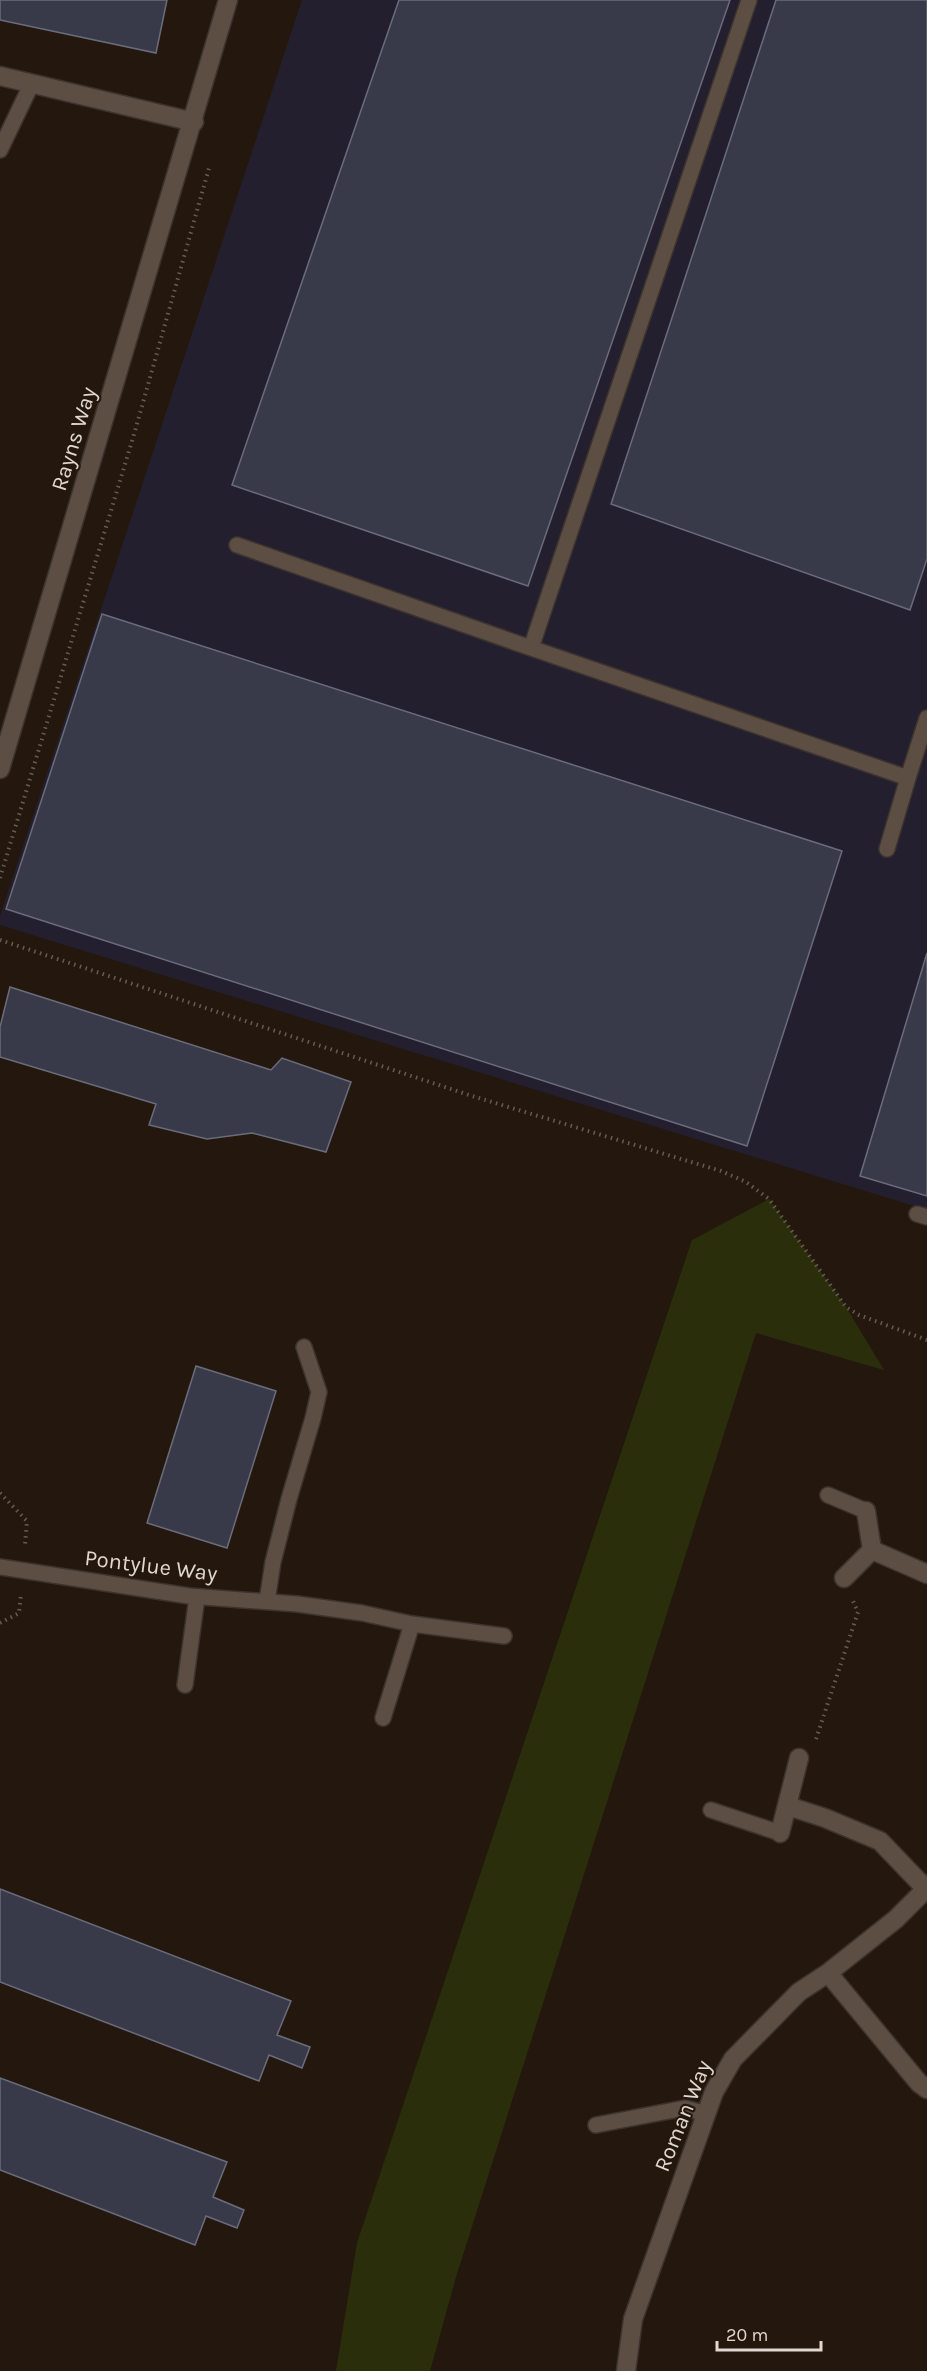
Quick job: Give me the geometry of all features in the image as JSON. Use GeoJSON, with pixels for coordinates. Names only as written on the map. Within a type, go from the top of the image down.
{"type":"FeatureCollection","features":[{"type":"Feature","properties":{"kind":"street","name":"Rayns Way"},"geometry":{"type":"LineString","coordinates":[[0,769],[194,122],[228,0]]}},
{"type":"Feature","properties":{"kind":"street"},"geometry":{"type":"LineString","coordinates":[[0,76],[194,122]]}},
{"type":"Feature","properties":{"kind":"street"},"geometry":{"type":"LineString","coordinates":[[866,1511],[872,1550]]}},
{"type":"Feature","properties":{"kind":"street"},"geometry":{"type":"LineString","coordinates":[[872,1550],[927,1574]]}},
{"type":"Feature","properties":{"kind":"street"},"geometry":{"type":"LineString","coordinates":[[844,1578],[872,1550]]}},
{"type":"Feature","properties":{"kind":"street"},"geometry":{"type":"LineString","coordinates":[[780,1833],[799,1758]]}},
{"type":"Feature","properties":{"kind":"street"},"geometry":{"type":"LineString","coordinates":[[788,1806],[825,1818],[880,1841],[927,1889]]}},
{"type":"Feature","properties":{"kind":"street","name":"Roman Way"},"geometry":{"type":"LineString","coordinates":[[626,2371],[633,2319],[714,2092],[733,2059],[799,1992],[828,1973],[896,1919],[927,1889]]}},
{"type":"Feature","properties":{"kind":"street"},"geometry":{"type":"LineString","coordinates":[[828,1973],[919,2083],[927,2089]]}},
{"type":"Feature","properties":{"kind":"lane"},"geometry":{"type":"LineString","coordinates":[[531,648],[749,0]]}},
{"type":"Feature","properties":{"kind":"lane"},"geometry":{"type":"LineString","coordinates":[[0,150],[32,83]]}},
{"type":"Feature","properties":{"kind":"lane"},"geometry":{"type":"LineString","coordinates":[[237,545],[908,778]]}},
{"type":"Feature","properties":{"kind":"lane"},"geometry":{"type":"LineString","coordinates":[[887,849],[927,718]]}},
{"type":"Feature","properties":{"kind":"lane"},"geometry":{"type":"LineString","coordinates":[[267,1601],[273,1562],[288,1499],[314,1418],[319,1392],[304,1347]]}},
{"type":"Feature","properties":{"kind":"lane"},"geometry":{"type":"LineString","coordinates":[[828,1495],[866,1511]]}},
{"type":"Feature","properties":{"kind":"lane","name":"Pontylue Way"},"geometry":{"type":"LineString","coordinates":[[0,1567],[197,1597],[297,1604],[362,1613],[412,1624],[504,1636]]}},
{"type":"Feature","properties":{"kind":"lane"},"geometry":{"type":"LineString","coordinates":[[185,1685],[197,1597]]}},
{"type":"Feature","properties":{"kind":"lane"},"geometry":{"type":"LineString","coordinates":[[383,1718],[412,1624]]}},
{"type":"Feature","properties":{"kind":"lane"},"geometry":{"type":"LineString","coordinates":[[711,1810],[780,1833]]}},
{"type":"Feature","properties":{"kind":"lane"},"geometry":{"type":"LineString","coordinates":[[596,2125],[685,2108],[706,2114]]}},
{"type":"Feature","properties":{"kind":"path"},"geometry":{"type":"LineString","coordinates":[[0,878],[132,442],[212,158]]}},
{"type":"Feature","properties":{"kind":"path"},"geometry":{"type":"LineString","coordinates":[[0,940],[472,1096],[746,1182],[769,1199],[846,1307],[859,1315],[927,1340]]}},
{"type":"Feature","properties":{"kind":"path"},"geometry":{"type":"LineString","coordinates":[[799,1758],[817,1738],[858,1612],[844,1578]]}},
{"type":"Feature","properties":{"kind":"shaded area"},"geometry":{"type":"Polygon","coordinates":[[[302,0],[927,0],[927,1210],[0,925],[0,916],[302,0]]]}},
{"type":"Feature","properties":{"kind":"green space"},"geometry":{"type":"Polygon","coordinates":[[[769,1199],[846,1307],[884,1370],[756,1333],[456,2277],[430,2371],[336,2371],[357,2243],[692,1240],[769,1199]]]}},
{"type":"Feature","properties":{"kind":"building"},"geometry":{"type":"Polygon","coordinates":[[[0,0],[167,0],[156,53],[0,20],[0,0]]]}},
{"type":"Feature","properties":{"kind":"building"},"geometry":{"type":"Polygon","coordinates":[[[399,0],[730,0],[528,586],[232,485],[399,0]]]}},
{"type":"Feature","properties":{"kind":"building"},"geometry":{"type":"Polygon","coordinates":[[[776,0],[927,0],[927,559],[910,610],[611,504],[776,0]]]}},
{"type":"Feature","properties":{"kind":"building"},"geometry":{"type":"Polygon","coordinates":[[[102,614],[842,851],[747,1146],[6,909],[102,614]]]}},
{"type":"Feature","properties":{"kind":"building"},"geometry":{"type":"Polygon","coordinates":[[[927,953],[927,1196],[860,1176],[927,953]]]}},
{"type":"Feature","properties":{"kind":"building"},"geometry":{"type":"Polygon","coordinates":[[[10,987],[271,1070],[282,1058],[351,1082],[326,1152],[252,1133],[207,1139],[149,1125],[156,1104],[0,1057],[0,1027],[10,987]]]}},
{"type":"Feature","properties":{"kind":"building"},"geometry":{"type":"Polygon","coordinates":[[[196,1366],[276,1391],[227,1548],[147,1523],[196,1366]]]}},
{"type":"Feature","properties":{"kind":"building"},"geometry":{"type":"Polygon","coordinates":[[[0,1889],[291,2001],[277,2035],[310,2047],[302,2068],[269,2055],[259,2081],[0,1982],[0,1889]]]}},
{"type":"Feature","properties":{"kind":"building"},"geometry":{"type":"Polygon","coordinates":[[[0,2078],[227,2162],[213,2197],[244,2210],[237,2228],[206,2216],[195,2245],[0,2170],[0,2078]]]}}]}
